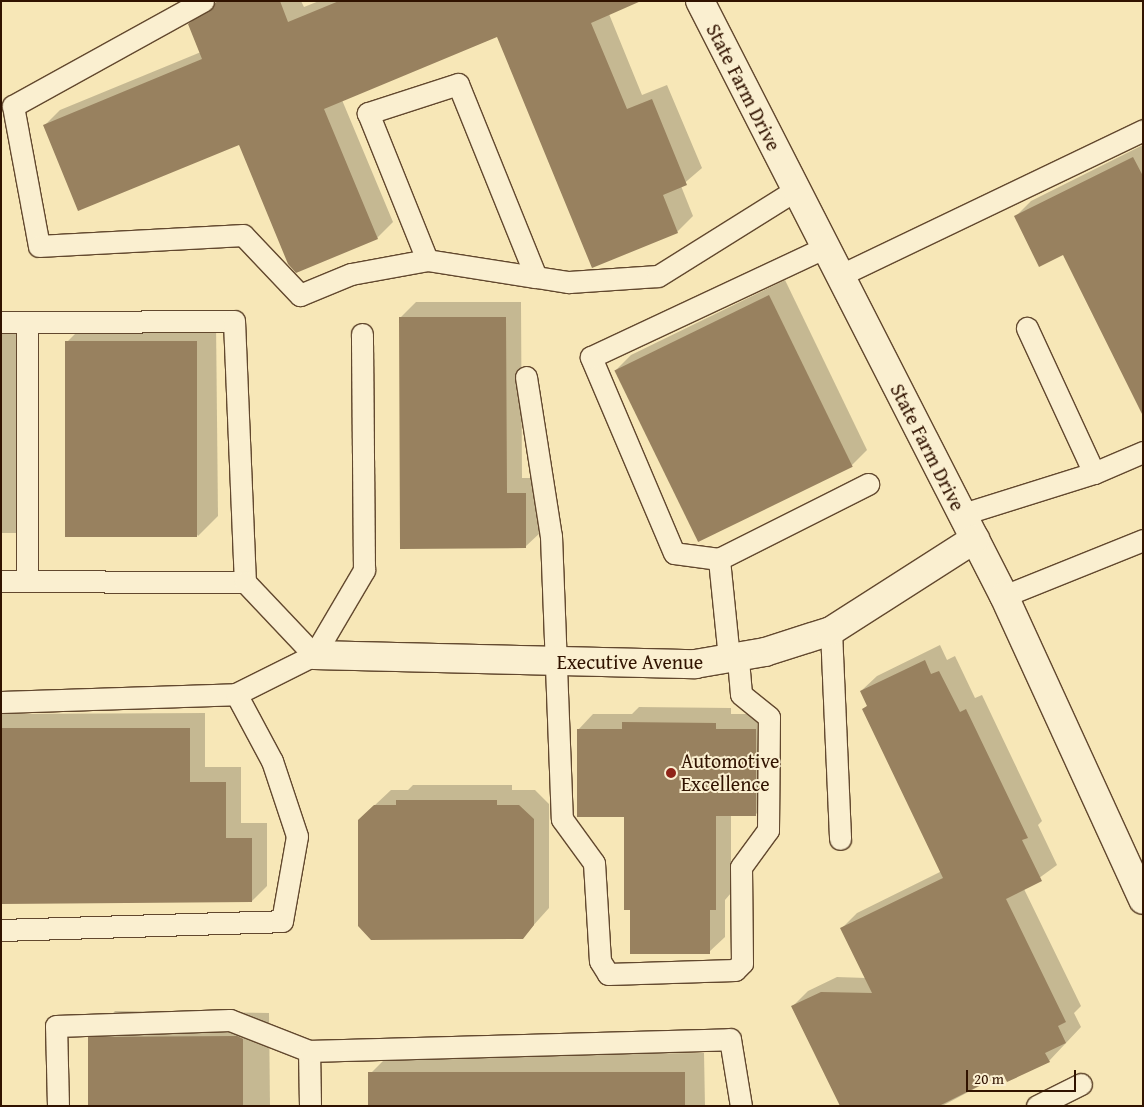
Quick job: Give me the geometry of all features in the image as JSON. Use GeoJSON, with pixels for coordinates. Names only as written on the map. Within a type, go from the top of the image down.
{"type":"FeatureCollection","features":[{"type":"Feature","properties":{"kind":"street","name":"State Farm Drive"},"geometry":{"type":"LineString","coordinates":[[700,1],[976,539],[1143,900]]}},
{"type":"Feature","properties":{"kind":"street","name":"Executive Avenue"},"geometry":{"type":"LineString","coordinates":[[314,655],[695,664],[734,657],[831,631],[976,539]]}},
{"type":"Feature","properties":{"kind":"lane"},"geometry":{"type":"LineString","coordinates":[[203,1],[12,106],[39,246],[244,234],[300,295],[351,274],[427,260],[569,282],[658,276],[797,189]]}},
{"type":"Feature","properties":{"kind":"lane"},"geometry":{"type":"LineString","coordinates":[[427,260],[368,113],[458,84],[536,277]]}},
{"type":"Feature","properties":{"kind":"lane"},"geometry":{"type":"LineString","coordinates":[[841,275],[1143,130]]}},
{"type":"Feature","properties":{"kind":"lane"},"geometry":{"type":"LineString","coordinates":[[826,247],[591,357],[674,553],[719,559],[868,484]]}},
{"type":"Feature","properties":{"kind":"lane"},"geometry":{"type":"LineString","coordinates":[[1,322],[234,321],[245,582],[314,655]]}},
{"type":"Feature","properties":{"kind":"lane"},"geometry":{"type":"LineString","coordinates":[[27,322],[27,581]]}},
{"type":"Feature","properties":{"kind":"lane"},"geometry":{"type":"LineString","coordinates":[[1027,328],[1094,473]]}},
{"type":"Feature","properties":{"kind":"lane"},"geometry":{"type":"LineString","coordinates":[[1,702],[236,694],[314,655],[364,570],[362,334]]}},
{"type":"Feature","properties":{"kind":"lane"},"geometry":{"type":"LineString","coordinates":[[526,377],[551,536],[559,661],[562,819],[594,863],[600,961],[608,974],[736,970],[742,963],[741,867],[768,830],[769,717],[741,694],[719,559]]}},
{"type":"Feature","properties":{"kind":"lane"},"geometry":{"type":"LineString","coordinates":[[962,514],[1094,473],[1143,452]]}},
{"type":"Feature","properties":{"kind":"lane"},"geometry":{"type":"LineString","coordinates":[[1004,596],[1143,540]]}},
{"type":"Feature","properties":{"kind":"lane"},"geometry":{"type":"LineString","coordinates":[[1,581],[245,582]]}},
{"type":"Feature","properties":{"kind":"lane"},"geometry":{"type":"LineString","coordinates":[[831,631],[840,839]]}},
{"type":"Feature","properties":{"kind":"lane"},"geometry":{"type":"LineString","coordinates":[[1,930],[282,921],[298,836],[272,761],[236,694]]}},
{"type":"Feature","properties":{"kind":"lane"},"geometry":{"type":"LineString","coordinates":[[58,1106],[56,1026],[230,1020],[309,1051],[730,1039],[741,1106]]}},
{"type":"Feature","properties":{"kind":"lane"},"geometry":{"type":"LineString","coordinates":[[309,1051],[310,1106]]}},
{"type":"Feature","properties":{"kind":"lane"},"geometry":{"type":"LineString","coordinates":[[1036,1106],[1081,1084]]}},
{"type":"Feature","properties":{"kind":"building"},"geometry":{"type":"Polygon","coordinates":[[[218,1],[280,1],[288,22],[339,1],[641,1],[591,23],[627,109],[652,99],[687,185],[663,195],[678,233],[592,268],[497,37],[324,109],[378,239],[296,273],[288,264],[239,145],[78,211],[43,125],[202,59],[188,24],[218,1]]]}},
{"type":"Feature","properties":{"kind":"building"},"geometry":{"type":"Polygon","coordinates":[[[1133,157],[1143,176],[1143,416],[1063,255],[1039,267],[1014,216],[1133,157]]]}},
{"type":"Feature","properties":{"kind":"building"},"geometry":{"type":"Polygon","coordinates":[[[769,295],[853,467],[698,542],[614,370],[769,295]]]}},
{"type":"Feature","properties":{"kind":"building"},"geometry":{"type":"Polygon","coordinates":[[[399,317],[506,317],[507,493],[526,493],[526,548],[400,549],[399,317]]]}},
{"type":"Feature","properties":{"kind":"building"},"geometry":{"type":"Polygon","coordinates":[[[65,341],[197,341],[197,537],[65,537],[65,341]]]}},
{"type":"Feature","properties":{"kind":"building"},"geometry":{"type":"Polygon","coordinates":[[[925,660],[931,674],[939,671],[960,712],[966,709],[1028,838],[1022,840],[1042,881],[1006,899],[1066,1022],[1058,1026],[1066,1043],[1045,1053],[1050,1062],[1007,1082],[1003,1074],[939,1106],[840,1106],[791,1006],[821,992],[872,993],[840,928],[943,878],[862,709],[867,706],[860,691],[925,660]]]}},
{"type":"Feature","properties":{"kind":"building"},"geometry":{"type":"Polygon","coordinates":[[[622,722],[716,723],[716,729],[756,729],[756,816],[716,816],[716,910],[710,910],[710,954],[630,954],[630,910],[624,910],[624,817],[577,817],[577,729],[622,729],[622,722]]]}},
{"type":"Feature","properties":{"kind":"building"},"geometry":{"type":"Polygon","coordinates":[[[1,728],[190,728],[190,782],[226,782],[226,838],[252,838],[252,902],[1,904],[1,728]]]}},
{"type":"Feature","properties":{"kind":"building"},"geometry":{"type":"Polygon","coordinates":[[[396,800],[497,800],[497,805],[519,805],[534,819],[534,925],[523,939],[371,940],[358,926],[358,820],[374,805],[396,805],[396,800]]]}},
{"type":"Feature","properties":{"kind":"building"},"geometry":{"type":"Polygon","coordinates":[[[237,1036],[243,1039],[243,1106],[88,1106],[88,1037],[237,1036]]]}},
{"type":"Feature","properties":{"kind":"building"},"geometry":{"type":"Polygon","coordinates":[[[368,1072],[685,1072],[685,1106],[368,1106],[368,1072]]]}},
{"type":"Feature","properties":{"kind":"place","name":"Automotive Excellence"},"geometry":{"type":"Point","coordinates":[671,773]}}]}
